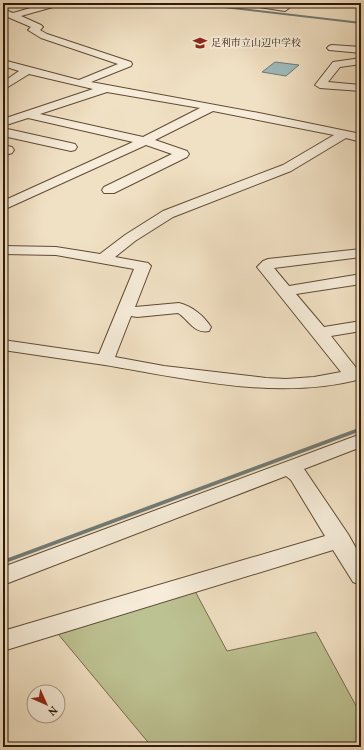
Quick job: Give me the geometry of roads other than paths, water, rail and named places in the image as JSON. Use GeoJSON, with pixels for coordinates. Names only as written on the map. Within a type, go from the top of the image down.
{"type":"FeatureCollection","features":[{"type":"Feature","properties":{"kind":"street"},"geometry":{"type":"LineString","coordinates":[[7,14],[57,3]]}},
{"type":"Feature","properties":{"kind":"street"},"geometry":{"type":"LineString","coordinates":[[252,3],[285,8]]}},
{"type":"Feature","properties":{"kind":"street"},"geometry":{"type":"LineString","coordinates":[[7,14],[38,27],[33,30],[44,36],[127,64],[80,83]]}},
{"type":"Feature","properties":{"kind":"street"},"geometry":{"type":"LineString","coordinates":[[332,48],[361,50]]}},
{"type":"Feature","properties":{"kind":"street"},"geometry":{"type":"LineString","coordinates":[[361,61],[337,64],[320,85],[361,88]]}},
{"type":"Feature","properties":{"kind":"street"},"geometry":{"type":"LineString","coordinates":[[3,63],[27,71],[80,83],[211,107],[361,138]]}},
{"type":"Feature","properties":{"kind":"street"},"geometry":{"type":"LineString","coordinates":[[3,87],[27,71]]}},
{"type":"Feature","properties":{"kind":"street"},"geometry":{"type":"LineString","coordinates":[[3,123],[108,88]]}},
{"type":"Feature","properties":{"kind":"street"},"geometry":{"type":"LineString","coordinates":[[3,206],[145,141],[211,107]]}},
{"type":"Feature","properties":{"kind":"street"},"geometry":{"type":"LineString","coordinates":[[28,115],[145,141],[183,154],[109,190]]}},
{"type":"Feature","properties":{"kind":"street"},"geometry":{"type":"LineString","coordinates":[[3,132],[71,147]]}},
{"type":"Feature","properties":{"kind":"street"},"geometry":{"type":"LineString","coordinates":[[104,258],[130,238],[168,214],[287,168],[345,134]]}},
{"type":"Feature","properties":{"kind":"street"},"geometry":{"type":"LineString","coordinates":[[3,265],[10,250],[56,251],[104,258],[143,266],[105,360]]}},
{"type":"Feature","properties":{"kind":"street"},"geometry":{"type":"LineString","coordinates":[[357,375],[265,267],[268,264],[361,253]]}},
{"type":"Feature","properties":{"kind":"street"},"geometry":{"type":"LineString","coordinates":[[286,291],[361,279]]}},
{"type":"Feature","properties":{"kind":"street"},"geometry":{"type":"LineString","coordinates":[[125,310],[137,312],[179,308],[185,310],[203,327]]}},
{"type":"Feature","properties":{"kind":"street"},"geometry":{"type":"LineString","coordinates":[[320,333],[361,326]]}},
{"type":"Feature","properties":{"kind":"street"},"geometry":{"type":"LineString","coordinates":[[3,345],[105,360],[164,371],[266,383],[286,384],[314,382],[357,375]]}},
{"type":"Feature","properties":{"kind":"street"},"geometry":{"type":"LineString","coordinates":[[3,576],[361,440]]}},
{"type":"Feature","properties":{"kind":"street"},"geometry":{"type":"LineString","coordinates":[[289,467],[298,475],[340,540],[361,576]]}},
{"type":"Feature","properties":{"kind":"street"},"geometry":{"type":"LineString","coordinates":[[3,641],[340,540]]}},
{"type":"Feature","properties":{"kind":"water"},"geometry":{"type":"Polygon","coordinates":[[[275,62],[299,65],[286,76],[262,72],[275,62]]]}},
{"type":"Feature","properties":{"kind":"waterway"},"geometry":{"type":"LineString","coordinates":[[206,3],[207,5],[361,23]]}},
{"type":"Feature","properties":{"kind":"waterway"},"geometry":{"type":"LineString","coordinates":[[3,562],[361,429]]}},
{"type":"Feature","properties":{"kind":"place","name":"足利市立山辺中学校"},"geometry":{"type":"Point","coordinates":[200,43]}}]}
